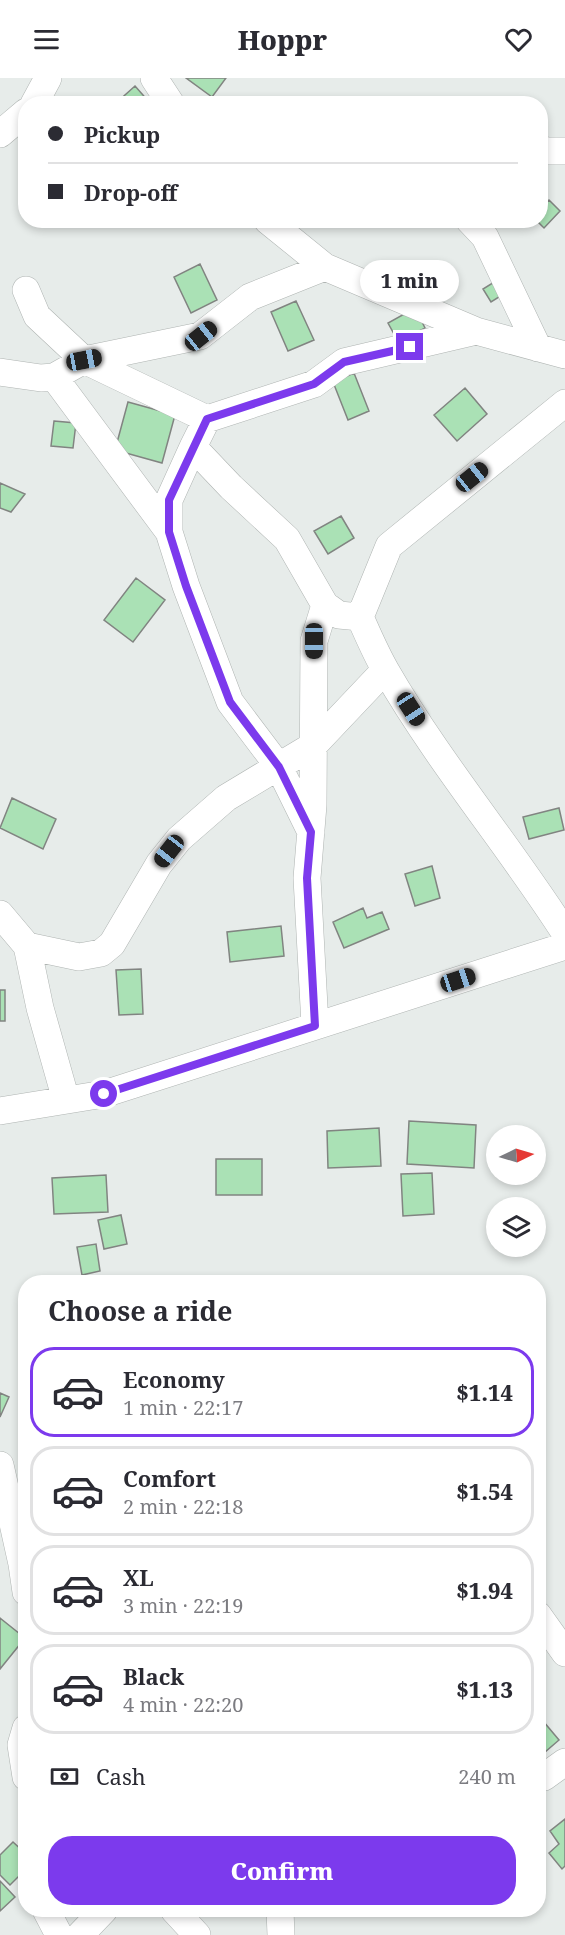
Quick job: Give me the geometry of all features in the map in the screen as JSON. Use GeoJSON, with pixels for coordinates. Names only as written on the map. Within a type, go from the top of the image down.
{"type":"FeatureCollection","features":[{"type":"Feature","properties":{"kind":"street"},"geometry":{"type":"LineString","coordinates":[[38,96],[48,78]]}},
{"type":"Feature","properties":{"kind":"street"},"geometry":{"type":"LineString","coordinates":[[154,78],[166,96]]}},
{"type":"Feature","properties":{"kind":"street"},"geometry":{"type":"LineString","coordinates":[[0,134],[18,119]]}},
{"type":"Feature","properties":{"kind":"street"},"geometry":{"type":"LineString","coordinates":[[548,152],[565,151]]}},
{"type":"Feature","properties":{"kind":"street"},"geometry":{"type":"LineString","coordinates":[[277,228],[325,267],[476,331],[565,354]]}},
{"type":"Feature","properties":{"kind":"street"},"geometry":{"type":"LineString","coordinates":[[477,228],[485,237],[538,348]]}},
{"type":"Feature","properties":{"kind":"street"},"geometry":{"type":"LineString","coordinates":[[0,372],[41,378],[54,377],[84,360],[201,336],[250,297],[325,267]]}},
{"type":"Feature","properties":{"kind":"street"},"geometry":{"type":"LineString","coordinates":[[26,290],[38,316],[84,360],[207,419],[314,384],[344,362],[476,331]]}},
{"type":"Feature","properties":{"kind":"street"},"geometry":{"type":"LineString","coordinates":[[54,377],[169,532]]}},
{"type":"Feature","properties":{"kind":"street"},"geometry":{"type":"LineString","coordinates":[[565,403],[389,546],[360,617],[385,670],[461,786],[539,893],[565,933]]}},
{"type":"Feature","properties":{"kind":"street"},"geometry":{"type":"LineString","coordinates":[[207,419],[169,500],[169,532],[186,586],[230,702],[279,767],[311,832]]}},
{"type":"Feature","properties":{"kind":"street"},"geometry":{"type":"LineString","coordinates":[[193,447],[231,487],[287,539],[325,605],[339,615],[360,617]]}},
{"type":"Feature","properties":{"kind":"street"},"geometry":{"type":"LineString","coordinates":[[315,1026],[307,878],[314,805],[314,641],[325,605]]}},
{"type":"Feature","properties":{"kind":"street"},"geometry":{"type":"LineString","coordinates":[[27,946],[79,957],[101,953],[112,944],[159,864],[179,839],[226,798],[314,745],[385,670]]}},
{"type":"Feature","properties":{"kind":"street"},"geometry":{"type":"LineString","coordinates":[[0,914],[27,946],[40,1008],[66,1100]]}},
{"type":"Feature","properties":{"kind":"street"},"geometry":{"type":"LineString","coordinates":[[0,1111],[104,1094],[565,946]]}},
{"type":"Feature","properties":{"kind":"street"},"geometry":{"type":"LineString","coordinates":[[0,1465],[18,1546]]}},
{"type":"Feature","properties":{"kind":"street"},"geometry":{"type":"LineString","coordinates":[[546,1626],[565,1653]]}},
{"type":"Feature","properties":{"kind":"street"},"geometry":{"type":"LineString","coordinates":[[50,1917],[59,1935]]}},
{"type":"Feature","properties":{"kind":"street"},"geometry":{"type":"LineString","coordinates":[[80,1935],[97,1917]]}},
{"type":"Feature","properties":{"kind":"street"},"geometry":{"type":"LineString","coordinates":[[180,1917],[197,1935]]}},
{"type":"Feature","properties":{"kind":"street"},"geometry":{"type":"LineString","coordinates":[[280,1917],[281,1935]]}},
{"type":"Feature","properties":{"kind":"building"},"geometry":{"type":"Polygon","coordinates":[[[186,78],[226,78],[211,96],[186,78]]]}},
{"type":"Feature","properties":{"kind":"building"},"geometry":{"type":"Polygon","coordinates":[[[135,86],[144,96],[124,96],[135,86]]]}},
{"type":"Feature","properties":{"kind":"building"},"geometry":{"type":"Polygon","coordinates":[[[548,201],[560,211],[548,224],[548,201]]]}},
{"type":"Feature","properties":{"kind":"building"},"geometry":{"type":"Polygon","coordinates":[[[200,264],[217,300],[191,313],[174,277],[200,264]]]}},
{"type":"Feature","properties":{"kind":"building"},"geometry":{"type":"Polygon","coordinates":[[[499,279],[507,292],[491,302],[483,289],[499,279]]]}},
{"type":"Feature","properties":{"kind":"building"},"geometry":{"type":"Polygon","coordinates":[[[296,301],[314,340],[288,351],[271,312],[296,301]]]}},
{"type":"Feature","properties":{"kind":"building"},"geometry":{"type":"Polygon","coordinates":[[[415,308],[425,328],[399,343],[388,323],[415,308]]]}},
{"type":"Feature","properties":{"kind":"building"},"geometry":{"type":"Polygon","coordinates":[[[354,373],[369,411],[348,420],[333,382],[354,373]]]}},
{"type":"Feature","properties":{"kind":"building"},"geometry":{"type":"Polygon","coordinates":[[[465,388],[487,414],[457,441],[434,415],[465,388]]]}},
{"type":"Feature","properties":{"kind":"building"},"geometry":{"type":"Polygon","coordinates":[[[128,402],[175,415],[162,463],[115,450],[128,402]]]}},
{"type":"Feature","properties":{"kind":"building"},"geometry":{"type":"Polygon","coordinates":[[[54,421],[76,423],[73,448],[51,446],[54,421]]]}},
{"type":"Feature","properties":{"kind":"building"},"geometry":{"type":"Polygon","coordinates":[[[0,483],[25,494],[11,512],[0,508],[0,483]]]}},
{"type":"Feature","properties":{"kind":"building"},"geometry":{"type":"Polygon","coordinates":[[[341,516],[354,538],[328,554],[314,531],[341,516]]]}},
{"type":"Feature","properties":{"kind":"building"},"geometry":{"type":"Polygon","coordinates":[[[136,578],[165,600],[133,642],[104,620],[136,578]]]}},
{"type":"Feature","properties":{"kind":"building"},"geometry":{"type":"Polygon","coordinates":[[[12,798],[56,819],[43,849],[0,828],[12,798]]]}},
{"type":"Feature","properties":{"kind":"building"},"geometry":{"type":"Polygon","coordinates":[[[559,808],[564,830],[529,839],[523,817],[559,808]]]}},
{"type":"Feature","properties":{"kind":"building"},"geometry":{"type":"Polygon","coordinates":[[[432,866],[440,898],[415,906],[405,874],[432,866]]]}},
{"type":"Feature","properties":{"kind":"building"},"geometry":{"type":"Polygon","coordinates":[[[363,908],[367,918],[382,912],[389,929],[344,948],[333,922],[363,908]]]}},
{"type":"Feature","properties":{"kind":"building"},"geometry":{"type":"Polygon","coordinates":[[[281,926],[284,956],[230,962],[227,932],[281,926]]]}},
{"type":"Feature","properties":{"kind":"building"},"geometry":{"type":"Polygon","coordinates":[[[141,969],[143,1014],[119,1015],[116,970],[141,969]]]}},
{"type":"Feature","properties":{"kind":"building"},"geometry":{"type":"Polygon","coordinates":[[[0,990],[5,990],[5,1021],[0,1021],[0,990]]]}},
{"type":"Feature","properties":{"kind":"building"},"geometry":{"type":"Polygon","coordinates":[[[409,1121],[476,1125],[474,1168],[407,1164],[409,1121]]]}},
{"type":"Feature","properties":{"kind":"building"},"geometry":{"type":"Polygon","coordinates":[[[379,1128],[381,1166],[328,1168],[327,1131],[379,1128]]]}},
{"type":"Feature","properties":{"kind":"building"},"geometry":{"type":"Polygon","coordinates":[[[216,1159],[262,1159],[262,1195],[216,1195],[216,1159]]]}},
{"type":"Feature","properties":{"kind":"building"},"geometry":{"type":"Polygon","coordinates":[[[432,1173],[434,1214],[403,1216],[401,1174],[432,1173]]]}},
{"type":"Feature","properties":{"kind":"building"},"geometry":{"type":"Polygon","coordinates":[[[106,1175],[108,1212],[54,1214],[52,1178],[106,1175]]]}},
{"type":"Feature","properties":{"kind":"building"},"geometry":{"type":"Polygon","coordinates":[[[121,1215],[127,1244],[104,1249],[98,1220],[121,1215]]]}},
{"type":"Feature","properties":{"kind":"building"},"geometry":{"type":"Polygon","coordinates":[[[96,1244],[100,1271],[82,1275],[77,1247],[96,1244]]]}},
{"type":"Feature","properties":{"kind":"building"},"geometry":{"type":"Polygon","coordinates":[[[0,1393],[9,1397],[0,1417],[0,1393]]]}},
{"type":"Feature","properties":{"kind":"building"},"geometry":{"type":"Polygon","coordinates":[[[0,1618],[18,1632],[18,1647],[0,1669],[0,1618]]]}},
{"type":"Feature","properties":{"kind":"building"},"geometry":{"type":"Polygon","coordinates":[[[546,1725],[559,1740],[546,1751],[546,1725]]]}},
{"type":"Feature","properties":{"kind":"building"},"geometry":{"type":"Polygon","coordinates":[[[565,1819],[565,1866],[562,1869],[549,1853],[559,1844],[550,1831],[565,1819]]]}},
{"type":"Feature","properties":{"kind":"building"},"geometry":{"type":"Polygon","coordinates":[[[13,1842],[18,1847],[18,1877],[10,1885],[0,1875],[0,1855],[13,1842]]]}},
{"type":"Feature","properties":{"kind":"building"},"geometry":{"type":"Polygon","coordinates":[[[0,1881],[15,1897],[0,1911],[0,1881]]]}},
{"type":"Feature","properties":{"kind":"route"},"geometry":{"type":"LineString","coordinates":[[104,1094],[315,1026],[307,878],[311,832],[279,767],[230,702],[186,586],[169,532],[169,500],[207,419],[314,384],[344,362],[410,347]]}}]}
